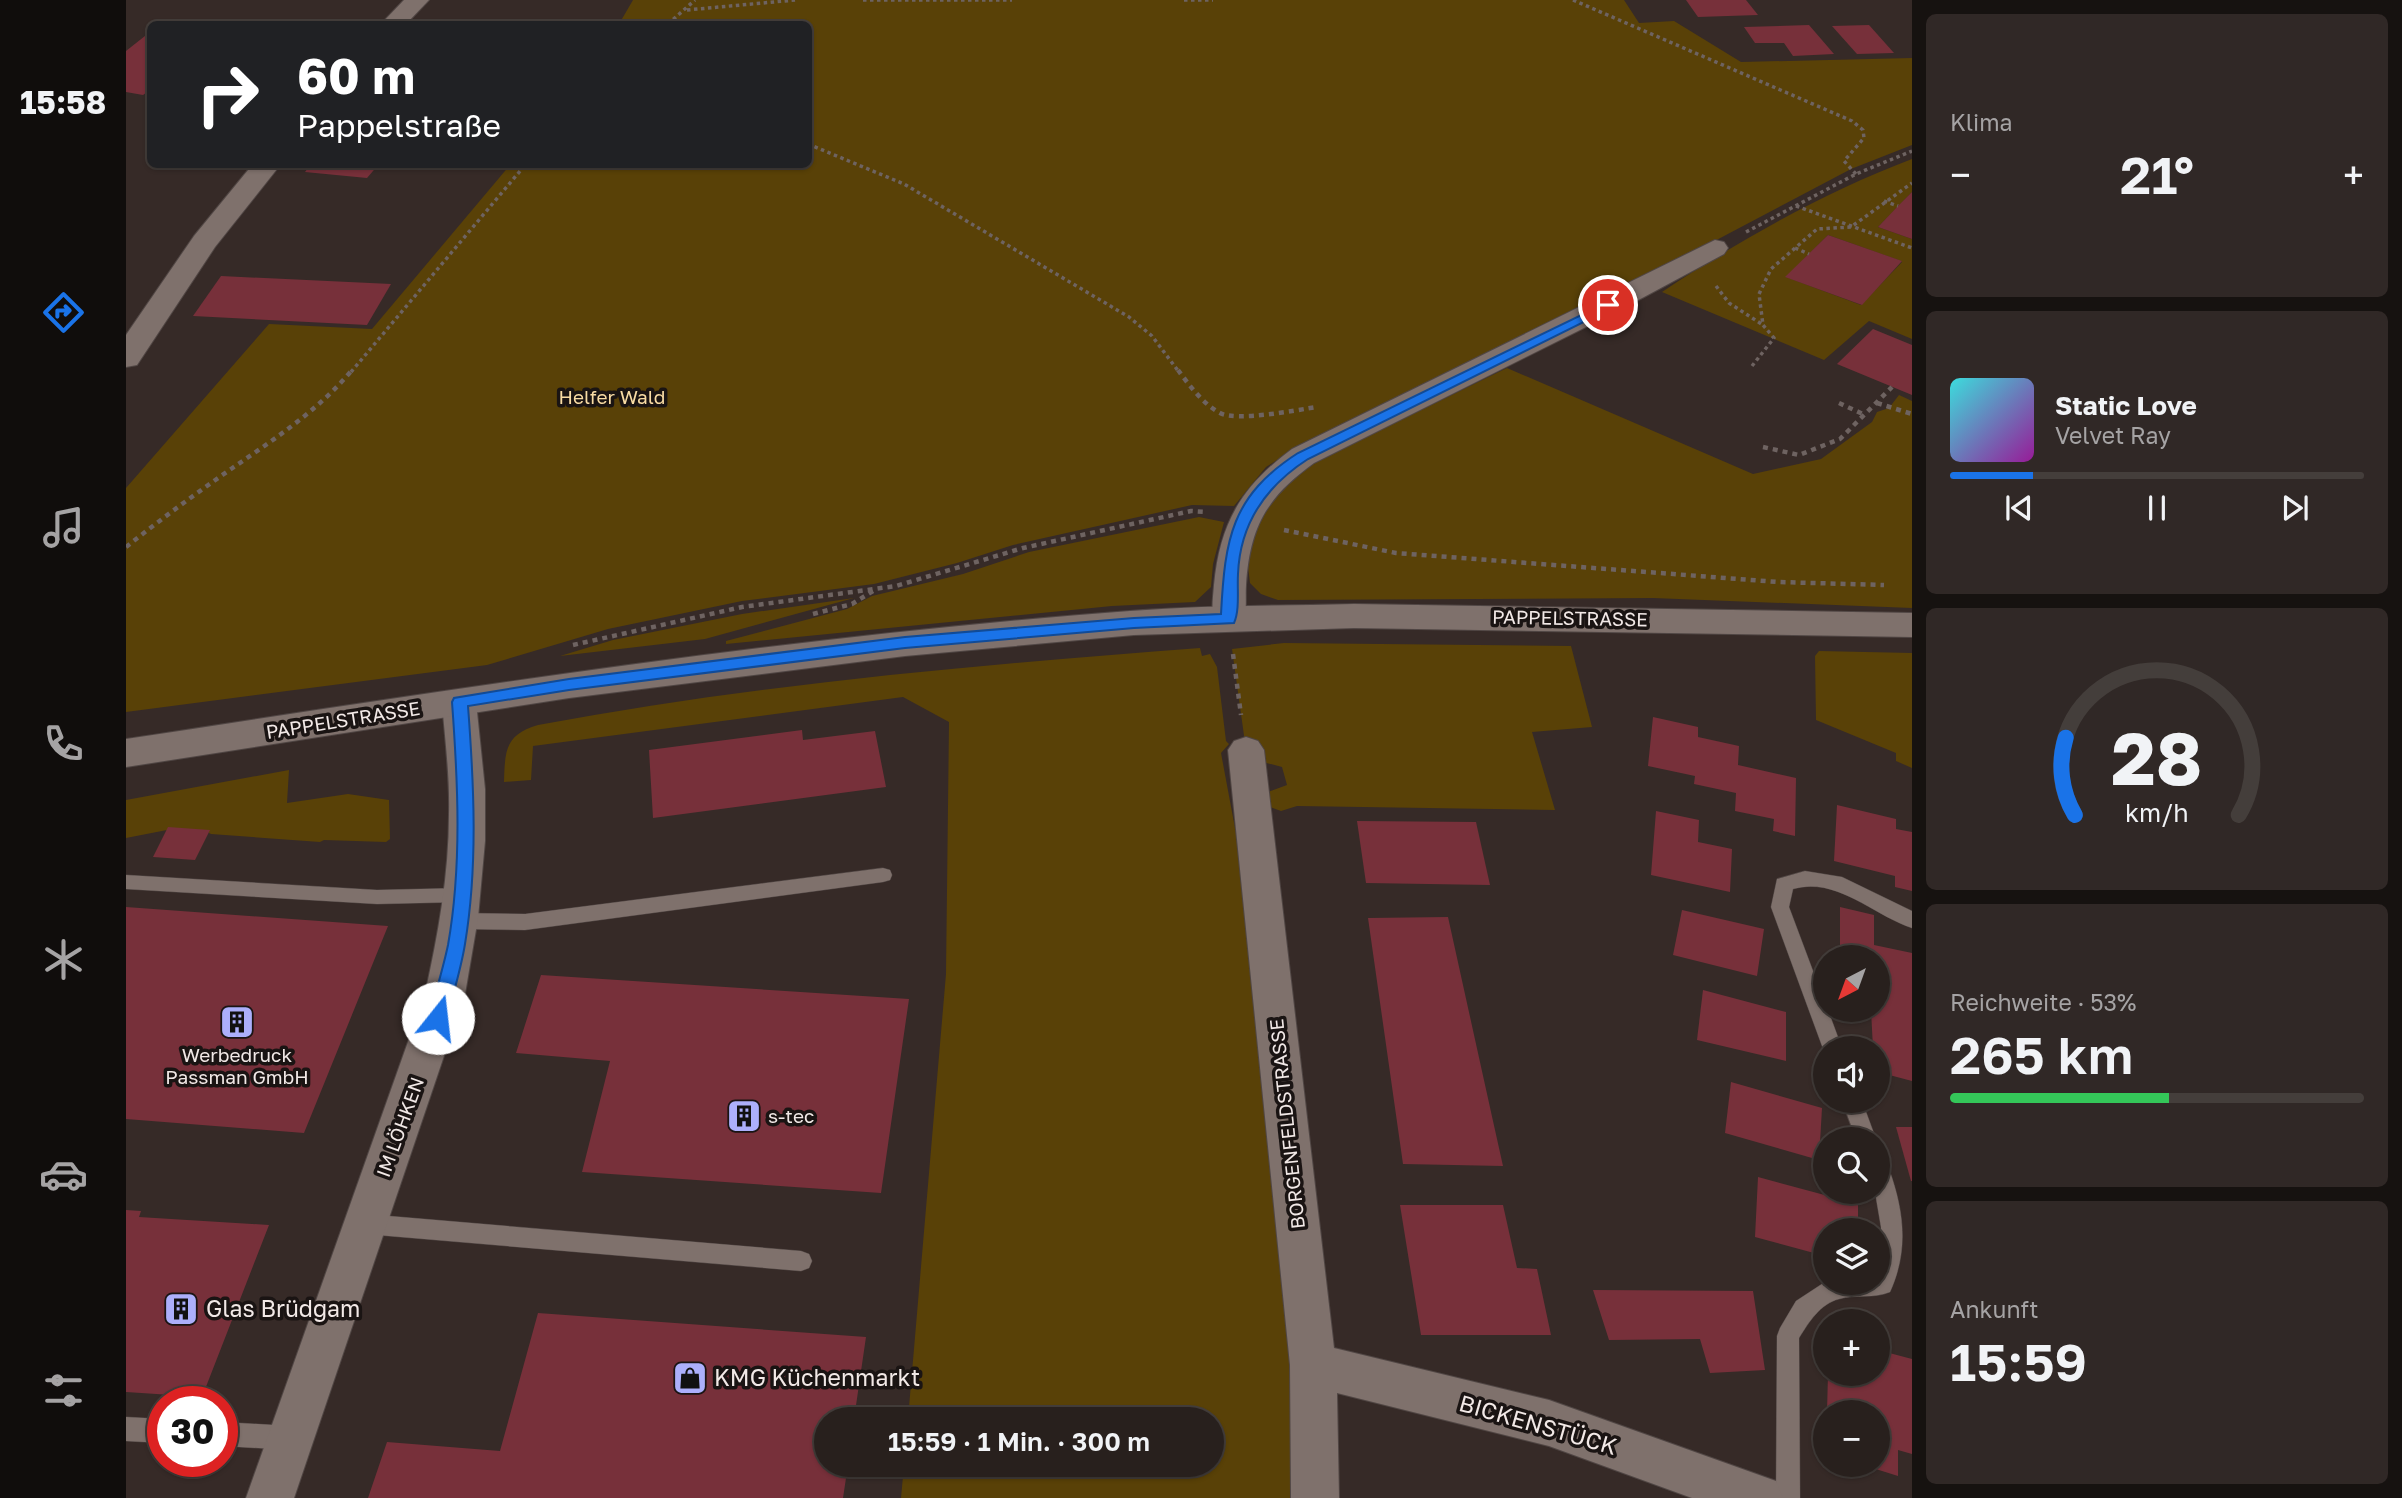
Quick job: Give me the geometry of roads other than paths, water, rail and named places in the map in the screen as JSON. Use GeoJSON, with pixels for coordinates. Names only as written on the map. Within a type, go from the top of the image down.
{"type":"FeatureCollection","features":[{"type":"Feature","properties":{"kind":"street"},"geometry":{"type":"LineString","coordinates":[[396,21],[417,0]]}},
{"type":"Feature","properties":{"kind":"street"},"geometry":{"type":"LineString","coordinates":[[126,358],[204,242],[265,168]]}},
{"type":"Feature","properties":{"kind":"street"},"geometry":{"type":"LineString","coordinates":[[1228,619],[1231,560],[1242,519],[1260,491],[1278,472],[1303,456],[1705,254]]}},
{"type":"Feature","properties":{"kind":"street","name":"PAPPELSTRASSE"},"geometry":{"type":"LineString","coordinates":[[126,753],[569,685],[905,643],[1134,623],[1354,616],[1912,625]]}},
{"type":"Feature","properties":{"kind":"street","name":"IM LÖHKEN"},"geometry":{"type":"LineString","coordinates":[[270,1498],[442,1006],[462,908],[467,790],[459,702]]}},
{"type":"Feature","properties":{"kind":"street","name":"BORGENFELDSTRASSE"},"geometry":{"type":"LineString","coordinates":[[1246,750],[1313,1365],[1315,1498]]}},
{"type":"Feature","properties":{"kind":"street","name":"BICKENSTÜCK"},"geometry":{"type":"LineString","coordinates":[[1313,1365],[1549,1423],[1759,1498]]}},
{"type":"Feature","properties":{"kind":"lane"},"geometry":{"type":"LineString","coordinates":[[126,882],[377,897],[462,908],[525,922],[883,876]]}},
{"type":"Feature","properties":{"kind":"lane"},"geometry":{"type":"LineString","coordinates":[[1828,1036],[1780,907],[1784,884],[1805,878],[1835,882],[1912,920]]}},
{"type":"Feature","properties":{"kind":"lane"},"geometry":{"type":"LineString","coordinates":[[1788,1498],[1788,1336],[1804,1309],[1834,1289],[1882,1285],[1893,1250],[1890,1201]]}},
{"type":"Feature","properties":{"kind":"lane"},"geometry":{"type":"LineString","coordinates":[[365,1224],[801,1261]]}},
{"type":"Feature","properties":{"kind":"lane"},"geometry":{"type":"LineString","coordinates":[[126,1429],[147,1430]]}},
{"type":"Feature","properties":{"kind":"lane"},"geometry":{"type":"LineString","coordinates":[[238,1435],[290,1438]]}},
{"type":"Feature","properties":{"kind":"place","name":"Werbedruck Passman GmbH"},"geometry":{"type":"Point","coordinates":[237,1022]}},
{"type":"Feature","properties":{"kind":"place","name":"s-tec"},"geometry":{"type":"Point","coordinates":[744,1116]}},
{"type":"Feature","properties":{"kind":"place","name":"Glas Brüdgam"},"geometry":{"type":"Point","coordinates":[181,1309]}},
{"type":"Feature","properties":{"kind":"place","name":"KMG Küchenmarkt"},"geometry":{"type":"Point","coordinates":[690,1378]}},
{"type":"Feature","properties":{"kind":"park label","name":"Helfer Wald"},"geometry":{"type":"Point","coordinates":[612,397]}}]}
